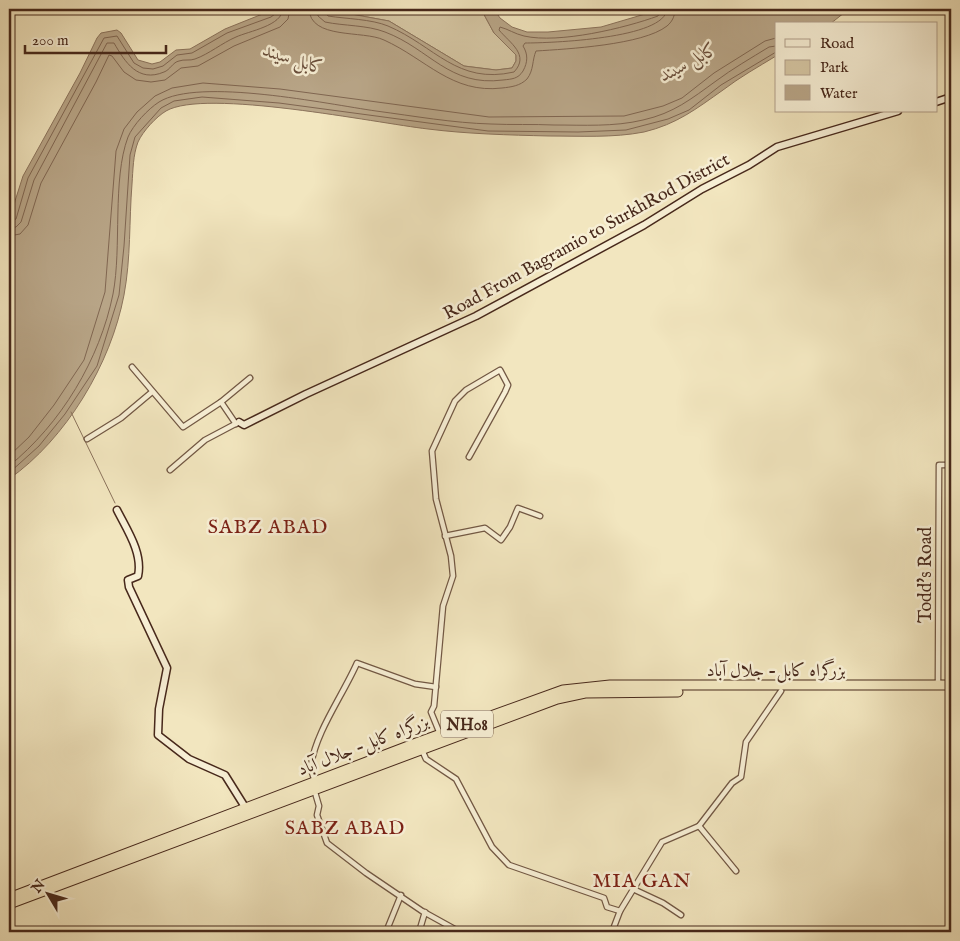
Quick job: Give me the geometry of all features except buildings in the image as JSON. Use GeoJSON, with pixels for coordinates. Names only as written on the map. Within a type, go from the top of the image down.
{"type":"FeatureCollection","features":[{"type":"Feature","properties":{"kind":"highway","name":"بزرگراه کابل- جلال آباد"},"geometry":{"type":"LineString","coordinates":[[420,745],[440,734],[563,690],[610,685],[951,685]]}},
{"type":"Feature","properties":{"kind":"highway","name":"بزرگراه کابل- جلال آباد"},"geometry":{"type":"LineString","coordinates":[[9,904],[420,745],[535,706],[585,693],[951,691]]}},
{"type":"Feature","properties":{"kind":"highway","name":"بزرگراه کابل- جلال آباد"},"geometry":{"type":"LineString","coordinates":[[9,898],[245,807],[315,785]]}},
{"type":"Feature","properties":{"kind":"street"},"geometry":{"type":"LineString","coordinates":[[938,101],[951,98]]}},
{"type":"Feature","properties":{"kind":"street","name":"Road From Bagramio to SurkhRod District"},"geometry":{"type":"LineString","coordinates":[[238,423],[244,425],[306,394],[476,316],[644,225],[702,188],[749,165],[777,147],[895,112]]}},
{"type":"Feature","properties":{"kind":"street"},"geometry":{"type":"LineString","coordinates":[[132,367],[183,428],[221,402],[250,378]]}},
{"type":"Feature","properties":{"kind":"street"},"geometry":{"type":"LineString","coordinates":[[440,734],[431,712],[434,706],[443,606],[453,576],[451,556],[436,499],[432,451],[455,401],[466,390],[500,370],[508,385],[470,457]]}},
{"type":"Feature","properties":{"kind":"street"},"geometry":{"type":"LineString","coordinates":[[87,439],[121,418],[152,392]]}},
{"type":"Feature","properties":{"kind":"street"},"geometry":{"type":"LineString","coordinates":[[170,470],[205,440],[238,423],[221,402]]}},
{"type":"Feature","properties":{"kind":"street","name":"Todd's Road"},"geometry":{"type":"LineString","coordinates":[[938,685],[939,465],[951,465]]}},
{"type":"Feature","properties":{"kind":"street"},"geometry":{"type":"LineString","coordinates":[[445,536],[485,528],[501,540],[510,527],[518,508],[540,516]]}},
{"type":"Feature","properties":{"kind":"street"},"geometry":{"type":"LineString","coordinates":[[117,510],[131,536],[140,565],[138,576],[128,580],[129,587],[167,668],[159,709],[158,734],[189,759],[225,775],[245,807]]}},
{"type":"Feature","properties":{"kind":"street"},"geometry":{"type":"LineString","coordinates":[[436,687],[415,684],[357,663],[347,687],[318,737],[311,768],[319,806],[317,815],[328,843],[366,873],[425,912],[460,932]]}},
{"type":"Feature","properties":{"kind":"street"},"geometry":{"type":"LineString","coordinates":[[612,932],[620,911],[662,842],[699,826],[732,783],[740,777],[746,742],[781,691]]}},
{"type":"Feature","properties":{"kind":"street"},"geometry":{"type":"LineString","coordinates":[[420,745],[426,759],[456,779],[492,847],[509,865],[604,898],[607,907],[620,911]]}},
{"type":"Feature","properties":{"kind":"street"},"geometry":{"type":"LineString","coordinates":[[699,826],[736,871]]}},
{"type":"Feature","properties":{"kind":"street"},"geometry":{"type":"LineString","coordinates":[[633,889],[663,902],[681,914]]}},
{"type":"Feature","properties":{"kind":"street"},"geometry":{"type":"LineString","coordinates":[[386,932],[401,895]]}},
{"type":"Feature","properties":{"kind":"street"},"geometry":{"type":"LineString","coordinates":[[419,932],[425,912]]}},
{"type":"Feature","properties":{"kind":"green space"},"geometry":{"type":"Polygon","coordinates":[[[324,9],[481,9],[494,33],[516,55],[516,61],[512,68],[496,70],[464,66],[389,21],[324,9]]]}},
{"type":"Feature","properties":{"kind":"water","name":"کابل سيند"},"geometry":{"type":"Polygon","coordinates":[[[275,9],[324,9],[389,21],[464,66],[496,70],[512,68],[516,61],[516,55],[494,33],[481,9],[494,9],[500,18],[512,27],[527,32],[548,32],[601,27],[662,9],[849,9],[833,22],[775,22],[775,57],[742,76],[686,115],[656,129],[632,134],[549,136],[458,132],[292,109],[216,103],[186,105],[166,111],[143,133],[135,152],[126,281],[118,321],[109,347],[83,398],[67,421],[30,462],[9,479],[9,228],[23,176],[101,33],[117,30],[121,33],[138,60],[152,64],[160,62],[176,50],[190,49],[225,29],[275,9]]]}},
{"type":"Feature","properties":{"kind":"waterway"},"geometry":{"type":"LineString","coordinates":[[71,412],[115,503]]}},
{"type":"Feature","properties":{"kind":"district","name":"SABZ ABAD"},"geometry":{"type":"Point","coordinates":[268,526]}},
{"type":"Feature","properties":{"kind":"district","name":"SABZ ABAD"},"geometry":{"type":"Point","coordinates":[345,827]}},
{"type":"Feature","properties":{"kind":"district","name":"MIA GAN"},"geometry":{"type":"Point","coordinates":[642,880]}}]}
